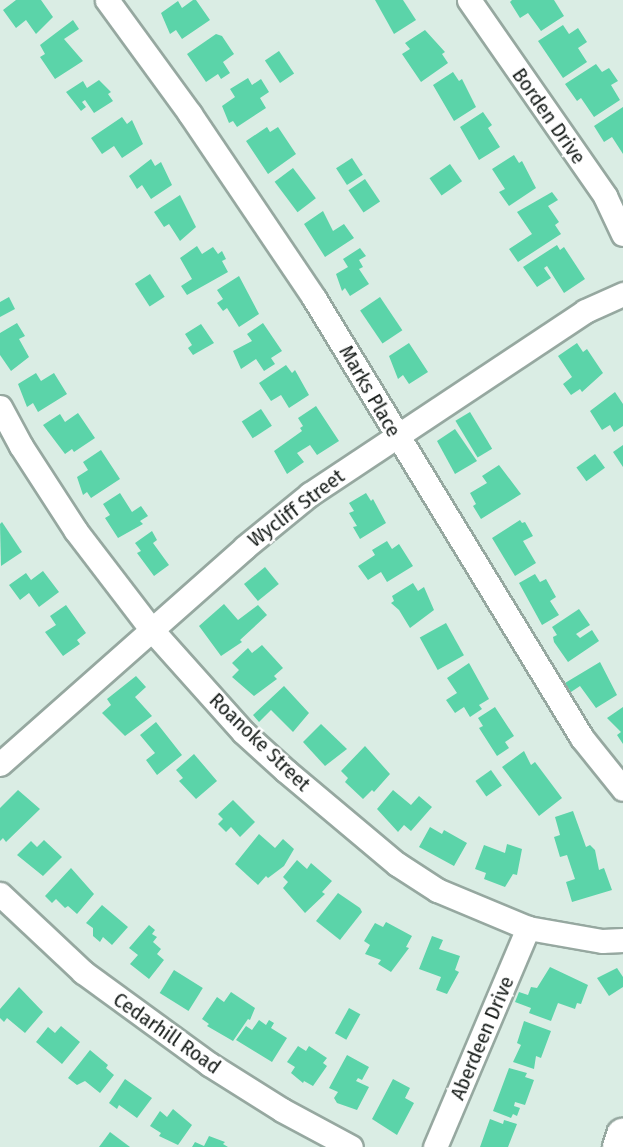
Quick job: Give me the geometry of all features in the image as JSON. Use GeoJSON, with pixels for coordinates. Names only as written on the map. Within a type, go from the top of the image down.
{"type":"FeatureCollection","features":[{"type":"Feature","properties":{"kind":"main road"},"geometry":{"type":"LineString","coordinates":[[619,1147],[623,1135]]}},
{"type":"Feature","properties":{"kind":"street","name":"Marks Place"},"geometry":{"type":"LineString","coordinates":[[107,0],[190,114],[314,298],[582,738],[623,789]]}},
{"type":"Feature","properties":{"kind":"street","name":"Borden Drive"},"geometry":{"type":"LineString","coordinates":[[469,0],[605,196],[623,234]]}},
{"type":"Feature","properties":{"kind":"street","name":"Wycliff Street"},"geometry":{"type":"LineString","coordinates":[[0,764],[151,629],[310,494],[584,311],[623,294]]}},
{"type":"Feature","properties":{"kind":"street","name":"Roanoke Street"},"geometry":{"type":"LineString","coordinates":[[0,407],[21,446],[76,531],[151,629],[243,732],[397,864],[437,890],[528,928],[602,941],[623,940]]}},
{"type":"Feature","properties":{"kind":"street","name":"Cedarhill Road"},"geometry":{"type":"LineString","coordinates":[[0,894],[83,972],[198,1057],[282,1110],[351,1147]]}},
{"type":"Feature","properties":{"kind":"street","name":"Aberdeen Drive"},"geometry":{"type":"LineString","coordinates":[[435,1147],[528,928]]}},
{"type":"Feature","properties":{"kind":"building"},"geometry":{"type":"Polygon","coordinates":[[[16,0],[41,0],[53,17],[36,34],[26,20],[16,28],[3,10],[16,0]]]}},
{"type":"Feature","properties":{"kind":"building"},"geometry":{"type":"Polygon","coordinates":[[[196,0],[210,20],[182,39],[176,30],[170,34],[161,13],[178,1],[182,8],[196,0]]]}},
{"type":"Feature","properties":{"kind":"building"},"geometry":{"type":"Polygon","coordinates":[[[375,0],[403,0],[416,20],[394,34],[375,0]]]}},
{"type":"Feature","properties":{"kind":"building"},"geometry":{"type":"Polygon","coordinates":[[[554,0],[564,16],[541,31],[528,13],[520,18],[510,2],[554,0]]]}},
{"type":"Feature","properties":{"kind":"building"},"geometry":{"type":"Polygon","coordinates":[[[73,20],[79,29],[64,39],[83,61],[55,79],[40,57],[45,54],[40,45],[73,20]]]}},
{"type":"Feature","properties":{"kind":"building"},"geometry":{"type":"Polygon","coordinates":[[[563,25],[569,34],[578,28],[587,42],[578,48],[587,62],[563,78],[538,41],[563,25]]]}},
{"type":"Feature","properties":{"kind":"building"},"geometry":{"type":"Polygon","coordinates":[[[425,30],[445,52],[442,54],[448,63],[421,82],[402,54],[410,49],[405,43],[425,30]]]}},
{"type":"Feature","properties":{"kind":"building"},"geometry":{"type":"Polygon","coordinates":[[[216,34],[222,36],[234,54],[223,62],[230,73],[221,79],[218,74],[206,82],[187,54],[216,34]]]}},
{"type":"Feature","properties":{"kind":"building"},"geometry":{"type":"Polygon","coordinates":[[[279,51],[294,73],[280,83],[265,61],[279,51]]]}},
{"type":"Feature","properties":{"kind":"building"},"geometry":{"type":"Polygon","coordinates":[[[596,64],[602,72],[609,68],[618,81],[611,85],[620,100],[594,117],[581,98],[577,101],[565,84],[596,64]]]}},
{"type":"Feature","properties":{"kind":"building"},"geometry":{"type":"Polygon","coordinates":[[[453,72],[459,81],[462,79],[476,107],[454,121],[433,85],[453,72]]]}},
{"type":"Feature","properties":{"kind":"building"},"geometry":{"type":"Polygon","coordinates":[[[248,78],[252,85],[261,79],[269,92],[260,98],[266,108],[237,127],[233,121],[229,123],[222,106],[235,97],[230,89],[248,78]]]}},
{"type":"Feature","properties":{"kind":"building"},"geometry":{"type":"Polygon","coordinates":[[[99,80],[111,92],[108,94],[113,101],[94,113],[85,100],[82,102],[86,107],[81,111],[66,92],[83,81],[87,88],[99,80]]]}},
{"type":"Feature","properties":{"kind":"building"},"geometry":{"type":"Polygon","coordinates":[[[623,107],[623,154],[612,137],[604,142],[594,126],[623,107]]]}},
{"type":"Feature","properties":{"kind":"building"},"geometry":{"type":"Polygon","coordinates":[[[483,112],[492,125],[488,128],[500,147],[479,160],[460,127],[483,112]]]}},
{"type":"Feature","properties":{"kind":"building"},"geometry":{"type":"Polygon","coordinates":[[[122,117],[127,124],[132,120],[143,144],[122,158],[114,146],[102,154],[91,138],[122,117]]]}},
{"type":"Feature","properties":{"kind":"building"},"geometry":{"type":"Polygon","coordinates":[[[267,127],[270,132],[278,127],[296,154],[268,174],[246,141],[267,127]]]}},
{"type":"Feature","properties":{"kind":"building"},"geometry":{"type":"Polygon","coordinates":[[[514,155],[519,163],[522,161],[536,188],[509,206],[499,192],[505,189],[492,169],[514,155]]]}},
{"type":"Feature","properties":{"kind":"building"},"geometry":{"type":"Polygon","coordinates":[[[352,158],[363,175],[347,185],[336,168],[352,158]]]}},
{"type":"Feature","properties":{"kind":"building"},"geometry":{"type":"Polygon","coordinates":[[[151,159],[155,166],[161,162],[172,185],[151,199],[142,185],[137,189],[129,176],[151,159]]]}},
{"type":"Feature","properties":{"kind":"building"},"geometry":{"type":"Polygon","coordinates":[[[450,164],[462,181],[442,196],[430,178],[450,164]]]}},
{"type":"Feature","properties":{"kind":"building"},"geometry":{"type":"Polygon","coordinates":[[[293,168],[316,198],[298,212],[275,182],[293,168]]]}},
{"type":"Feature","properties":{"kind":"building"},"geometry":{"type":"Polygon","coordinates":[[[365,179],[380,201],[364,213],[348,190],[365,179]]]}},
{"type":"Feature","properties":{"kind":"building"},"geometry":{"type":"Polygon","coordinates":[[[552,192],[558,200],[548,206],[559,222],[555,225],[561,234],[518,262],[509,249],[532,234],[517,212],[552,192]]]}},
{"type":"Feature","properties":{"kind":"building"},"geometry":{"type":"Polygon","coordinates":[[[180,195],[196,227],[180,241],[169,224],[164,227],[154,212],[180,195]]]}},
{"type":"Feature","properties":{"kind":"building"},"geometry":{"type":"Polygon","coordinates":[[[323,211],[333,231],[344,224],[354,238],[325,257],[304,224],[323,211]]]}},
{"type":"Feature","properties":{"kind":"building"},"geometry":{"type":"Polygon","coordinates":[[[557,245],[560,250],[564,247],[585,279],[564,293],[547,266],[544,268],[551,278],[537,287],[523,267],[557,245]]]}},
{"type":"Feature","properties":{"kind":"building"},"geometry":{"type":"Polygon","coordinates":[[[197,246],[202,254],[213,247],[218,254],[222,251],[226,259],[222,261],[228,272],[187,295],[181,286],[192,279],[180,258],[197,246]]]}},
{"type":"Feature","properties":{"kind":"building"},"geometry":{"type":"Polygon","coordinates":[[[360,248],[366,256],[359,260],[363,267],[359,269],[369,284],[350,296],[345,288],[342,291],[336,274],[348,267],[343,259],[360,248]]]}},
{"type":"Feature","properties":{"kind":"building"},"geometry":{"type":"Polygon","coordinates":[[[150,274],[165,297],[150,306],[135,284],[150,274]]]}},
{"type":"Feature","properties":{"kind":"building"},"geometry":{"type":"Polygon","coordinates":[[[239,276],[259,314],[239,327],[227,308],[223,311],[217,303],[223,299],[217,290],[239,276]]]}},
{"type":"Feature","properties":{"kind":"building"},"geometry":{"type":"Polygon","coordinates":[[[9,297],[15,309],[0,317],[0,302],[9,297]]]}},
{"type":"Feature","properties":{"kind":"building"},"geometry":{"type":"Polygon","coordinates":[[[380,297],[402,330],[382,344],[360,310],[380,297]]]}},
{"type":"Feature","properties":{"kind":"building"},"geometry":{"type":"Polygon","coordinates":[[[17,323],[25,336],[19,339],[29,357],[11,371],[0,355],[0,333],[17,323]]]}},
{"type":"Feature","properties":{"kind":"building"},"geometry":{"type":"Polygon","coordinates":[[[263,323],[282,351],[271,358],[275,364],[264,371],[256,359],[241,369],[233,351],[252,341],[247,334],[263,323]]]}},
{"type":"Feature","properties":{"kind":"building"},"geometry":{"type":"Polygon","coordinates":[[[201,324],[214,343],[193,355],[188,348],[192,345],[185,334],[201,324]]]}},
{"type":"Feature","properties":{"kind":"building"},"geometry":{"type":"Polygon","coordinates":[[[409,343],[428,372],[409,384],[403,375],[398,379],[389,356],[409,343]]]}},
{"type":"Feature","properties":{"kind":"building"},"geometry":{"type":"Polygon","coordinates":[[[577,343],[583,352],[587,349],[603,373],[582,392],[580,389],[571,395],[563,384],[572,377],[558,356],[577,343]]]}},
{"type":"Feature","properties":{"kind":"building"},"geometry":{"type":"Polygon","coordinates":[[[286,365],[292,373],[295,370],[309,395],[289,408],[281,395],[271,401],[259,383],[286,365]]]}},
{"type":"Feature","properties":{"kind":"building"},"geometry":{"type":"Polygon","coordinates":[[[36,373],[41,381],[54,373],[67,394],[38,412],[33,403],[27,407],[18,384],[36,373]]]}},
{"type":"Feature","properties":{"kind":"building"},"geometry":{"type":"Polygon","coordinates":[[[615,392],[623,404],[623,426],[614,432],[610,425],[602,430],[590,411],[615,392]]]}},
{"type":"Feature","properties":{"kind":"building"},"geometry":{"type":"Polygon","coordinates":[[[316,406],[339,441],[317,455],[310,445],[297,453],[304,462],[287,474],[274,451],[302,431],[300,428],[303,426],[298,418],[316,406]]]}},
{"type":"Feature","properties":{"kind":"building"},"geometry":{"type":"Polygon","coordinates":[[[261,409],[272,426],[253,438],[242,422],[261,409]]]}},
{"type":"Feature","properties":{"kind":"building"},"geometry":{"type":"Polygon","coordinates":[[[470,412],[492,449],[478,458],[455,421],[470,412]]]}},
{"type":"Feature","properties":{"kind":"building"},"geometry":{"type":"Polygon","coordinates":[[[78,413],[95,438],[74,452],[72,449],[65,454],[43,425],[60,414],[65,422],[78,413]]]}},
{"type":"Feature","properties":{"kind":"building"},"geometry":{"type":"Polygon","coordinates":[[[455,429],[477,461],[455,474],[437,441],[455,429]]]}},
{"type":"Feature","properties":{"kind":"building"},"geometry":{"type":"Polygon","coordinates":[[[623,445],[623,467],[613,452],[623,445]]]}},
{"type":"Feature","properties":{"kind":"building"},"geometry":{"type":"Polygon","coordinates":[[[101,450],[120,479],[91,498],[87,492],[83,495],[77,477],[88,470],[83,462],[101,450]]]}},
{"type":"Feature","properties":{"kind":"building"},"geometry":{"type":"Polygon","coordinates":[[[595,454],[605,468],[586,481],[576,468],[595,454]]]}},
{"type":"Feature","properties":{"kind":"building"},"geometry":{"type":"Polygon","coordinates":[[[499,465],[521,494],[481,519],[473,506],[476,504],[470,493],[487,483],[482,476],[499,465]]]}},
{"type":"Feature","properties":{"kind":"building"},"geometry":{"type":"Polygon","coordinates":[[[120,493],[132,512],[141,506],[148,516],[140,521],[143,524],[118,538],[105,518],[110,515],[103,504],[120,493]]]}},
{"type":"Feature","properties":{"kind":"building"},"geometry":{"type":"Polygon","coordinates":[[[366,493],[371,501],[373,499],[386,523],[360,539],[353,527],[357,526],[349,513],[354,511],[349,503],[366,493]]]}},
{"type":"Feature","properties":{"kind":"building"},"geometry":{"type":"Polygon","coordinates":[[[520,520],[525,522],[533,536],[523,541],[536,563],[515,576],[492,538],[520,520]]]}},
{"type":"Feature","properties":{"kind":"building"},"geometry":{"type":"Polygon","coordinates":[[[2,522],[22,552],[1,566],[0,524],[2,522]]]}},
{"type":"Feature","properties":{"kind":"building"},"geometry":{"type":"Polygon","coordinates":[[[152,531],[157,540],[153,543],[169,565],[154,576],[137,553],[141,551],[135,543],[152,531]]]}},
{"type":"Feature","properties":{"kind":"building"},"geometry":{"type":"Polygon","coordinates":[[[387,541],[392,549],[399,544],[413,566],[387,582],[381,572],[368,580],[358,566],[375,555],[372,550],[387,541]]]}},
{"type":"Feature","properties":{"kind":"building"},"geometry":{"type":"Polygon","coordinates":[[[265,567],[279,584],[258,601],[244,584],[265,567]]]}},
{"type":"Feature","properties":{"kind":"building"},"geometry":{"type":"Polygon","coordinates":[[[43,571],[59,592],[39,607],[29,593],[20,600],[9,585],[26,573],[31,580],[43,571]]]}},
{"type":"Feature","properties":{"kind":"building"},"geometry":{"type":"Polygon","coordinates":[[[535,574],[540,582],[546,579],[556,597],[550,601],[559,615],[542,625],[519,583],[535,574]]]}},
{"type":"Feature","properties":{"kind":"building"},"geometry":{"type":"Polygon","coordinates":[[[413,583],[418,591],[424,587],[434,610],[410,628],[399,610],[391,603],[394,601],[392,596],[413,583]]]}},
{"type":"Feature","properties":{"kind":"building"},"geometry":{"type":"Polygon","coordinates":[[[224,604],[238,620],[258,605],[267,615],[240,640],[242,642],[221,656],[199,626],[224,604]]]}},
{"type":"Feature","properties":{"kind":"building"},"geometry":{"type":"Polygon","coordinates":[[[66,605],[86,633],[77,640],[80,644],[63,656],[45,632],[56,625],[50,616],[66,605]]]}},
{"type":"Feature","properties":{"kind":"building"},"geometry":{"type":"Polygon","coordinates":[[[579,609],[590,625],[576,634],[580,638],[592,630],[599,641],[568,662],[554,642],[553,637],[557,635],[552,627],[579,609]]]}},
{"type":"Feature","properties":{"kind":"building"},"geometry":{"type":"Polygon","coordinates":[[[446,623],[464,655],[438,670],[420,638],[446,623]]]}},
{"type":"Feature","properties":{"kind":"building"},"geometry":{"type":"Polygon","coordinates":[[[262,645],[283,668],[274,676],[277,679],[254,696],[232,677],[239,670],[232,663],[248,648],[252,653],[262,645]]]}},
{"type":"Feature","properties":{"kind":"building"},"geometry":{"type":"Polygon","coordinates":[[[600,662],[617,695],[596,708],[580,686],[571,692],[565,683],[600,662]]]}},
{"type":"Feature","properties":{"kind":"building"},"geometry":{"type":"Polygon","coordinates":[[[469,663],[489,699],[479,705],[482,709],[470,717],[464,707],[455,713],[446,700],[457,693],[447,678],[469,663]]]}},
{"type":"Feature","properties":{"kind":"building"},"geometry":{"type":"Polygon","coordinates":[[[136,676],[146,687],[135,697],[152,716],[125,736],[102,713],[111,705],[107,699],[136,676]]]}},
{"type":"Feature","properties":{"kind":"building"},"geometry":{"type":"Polygon","coordinates":[[[284,686],[309,713],[293,732],[271,710],[259,722],[253,715],[284,686]]]}},
{"type":"Feature","properties":{"kind":"building"},"geometry":{"type":"Polygon","coordinates":[[[495,707],[514,736],[505,742],[509,748],[497,756],[479,728],[483,726],[478,718],[495,707]]]}},
{"type":"Feature","properties":{"kind":"building"},"geometry":{"type":"Polygon","coordinates":[[[623,707],[623,744],[617,735],[621,732],[607,718],[623,707]]]}},
{"type":"Feature","properties":{"kind":"building"},"geometry":{"type":"Polygon","coordinates":[[[156,722],[182,755],[157,775],[146,760],[155,753],[140,735],[156,722]]]}},
{"type":"Feature","properties":{"kind":"building"},"geometry":{"type":"Polygon","coordinates":[[[321,724],[347,749],[325,766],[303,742],[321,724]]]}},
{"type":"Feature","properties":{"kind":"building"},"geometry":{"type":"Polygon","coordinates":[[[365,746],[390,774],[374,792],[372,790],[363,799],[345,782],[348,778],[341,771],[365,746]]]}},
{"type":"Feature","properties":{"kind":"building"},"geometry":{"type":"Polygon","coordinates":[[[524,751],[531,765],[535,762],[562,798],[539,816],[502,767],[524,751]]]}},
{"type":"Feature","properties":{"kind":"building"},"geometry":{"type":"Polygon","coordinates":[[[194,754],[217,781],[196,799],[179,781],[183,778],[176,770],[194,754]]]}},
{"type":"Feature","properties":{"kind":"building"},"geometry":{"type":"Polygon","coordinates":[[[491,770],[502,786],[486,796],[475,781],[491,770]]]}},
{"type":"Feature","properties":{"kind":"building"},"geometry":{"type":"Polygon","coordinates":[[[18,790],[40,809],[6,842],[3,838],[0,841],[0,808],[18,790]]]}},
{"type":"Feature","properties":{"kind":"building"},"geometry":{"type":"Polygon","coordinates":[[[393,790],[411,805],[419,796],[432,807],[411,831],[404,825],[398,832],[377,809],[393,790]]]}},
{"type":"Feature","properties":{"kind":"building"},"geometry":{"type":"Polygon","coordinates":[[[233,800],[255,822],[240,837],[231,827],[226,832],[218,824],[223,819],[218,814],[233,800]]]}},
{"type":"Feature","properties":{"kind":"building"},"geometry":{"type":"Polygon","coordinates":[[[573,811],[586,847],[590,845],[595,850],[599,870],[604,868],[612,890],[572,902],[566,882],[575,879],[567,855],[560,857],[554,837],[560,835],[555,817],[573,811]]]}},
{"type":"Feature","properties":{"kind":"building"},"geometry":{"type":"Polygon","coordinates":[[[430,827],[442,834],[444,830],[467,843],[454,866],[419,847],[430,827]]]}},
{"type":"Feature","properties":{"kind":"building"},"geometry":{"type":"Polygon","coordinates":[[[259,834],[275,848],[283,839],[294,849],[284,866],[268,878],[266,876],[258,885],[235,864],[259,834]]]}},
{"type":"Feature","properties":{"kind":"building"},"geometry":{"type":"Polygon","coordinates":[[[44,840],[62,857],[43,876],[17,855],[31,841],[37,847],[44,840]]]}},
{"type":"Feature","properties":{"kind":"building"},"geometry":{"type":"Polygon","coordinates":[[[507,844],[522,849],[517,875],[513,874],[505,887],[484,879],[486,873],[475,869],[484,845],[505,853],[507,844]]]}},
{"type":"Feature","properties":{"kind":"building"},"geometry":{"type":"Polygon","coordinates":[[[297,860],[307,869],[311,863],[332,881],[322,892],[325,894],[305,913],[283,888],[288,882],[283,877],[297,860]]]}},
{"type":"Feature","properties":{"kind":"building"},"geometry":{"type":"Polygon","coordinates":[[[71,868],[94,894],[77,914],[56,899],[52,903],[45,896],[71,868]]]}},
{"type":"Feature","properties":{"kind":"building"},"geometry":{"type":"Polygon","coordinates":[[[338,893],[362,912],[340,940],[316,921],[338,893]]]}},
{"type":"Feature","properties":{"kind":"building"},"geometry":{"type":"Polygon","coordinates":[[[102,905],[128,927],[112,945],[103,937],[100,942],[93,936],[93,928],[86,923],[102,905]]]}},
{"type":"Feature","properties":{"kind":"building"},"geometry":{"type":"Polygon","coordinates":[[[386,922],[412,936],[406,947],[409,948],[391,972],[378,964],[381,960],[365,954],[370,945],[364,941],[375,923],[383,927],[386,922]]]}},
{"type":"Feature","properties":{"kind":"building"},"geometry":{"type":"Polygon","coordinates":[[[149,925],[155,930],[152,934],[157,937],[153,942],[161,949],[157,954],[164,960],[149,979],[130,964],[138,955],[129,948],[149,925]]]}},
{"type":"Feature","properties":{"kind":"building"},"geometry":{"type":"Polygon","coordinates":[[[432,936],[443,940],[439,949],[460,956],[455,970],[459,972],[447,994],[436,990],[441,977],[419,969],[432,936]]]}},
{"type":"Feature","properties":{"kind":"building"},"geometry":{"type":"Polygon","coordinates":[[[550,967],[588,985],[581,1004],[577,1003],[575,1009],[558,1003],[551,1021],[529,1013],[531,1008],[515,1002],[519,992],[528,995],[531,987],[537,988],[550,967]]]}},
{"type":"Feature","properties":{"kind":"building"},"geometry":{"type":"Polygon","coordinates":[[[617,968],[623,977],[623,987],[609,996],[597,978],[617,968]]]}},
{"type":"Feature","properties":{"kind":"building"},"geometry":{"type":"Polygon","coordinates":[[[174,970],[203,988],[189,1011],[160,993],[174,970]]]}},
{"type":"Feature","properties":{"kind":"building"},"geometry":{"type":"Polygon","coordinates":[[[19,987],[43,1012],[25,1033],[7,1018],[4,1022],[0,1018],[0,1009],[19,987]]]}},
{"type":"Feature","properties":{"kind":"building"},"geometry":{"type":"Polygon","coordinates":[[[231,992],[255,1008],[250,1020],[248,1019],[233,1041],[207,1026],[209,1024],[202,1019],[217,997],[224,1002],[231,992]]]}},
{"type":"Feature","properties":{"kind":"building"},"geometry":{"type":"Polygon","coordinates":[[[349,1008],[360,1014],[346,1040],[335,1033],[349,1008]]]}},
{"type":"Feature","properties":{"kind":"building"},"geometry":{"type":"Polygon","coordinates":[[[259,1020],[266,1025],[269,1020],[274,1023],[271,1028],[287,1038],[272,1062],[236,1040],[246,1026],[252,1030],[259,1020]]]}},
{"type":"Feature","properties":{"kind":"building"},"geometry":{"type":"Polygon","coordinates":[[[524,1021],[551,1031],[541,1058],[536,1056],[534,1069],[513,1062],[521,1045],[517,1043],[524,1021]]]}},
{"type":"Feature","properties":{"kind":"building"},"geometry":{"type":"Polygon","coordinates":[[[61,1026],[80,1042],[62,1064],[36,1042],[48,1027],[55,1033],[61,1026]]]}},
{"type":"Feature","properties":{"kind":"building"},"geometry":{"type":"Polygon","coordinates":[[[298,1046],[306,1051],[309,1046],[327,1058],[323,1063],[327,1066],[313,1086],[304,1081],[303,1083],[291,1073],[295,1067],[287,1062],[298,1046]]]}},
{"type":"Feature","properties":{"kind":"building"},"geometry":{"type":"Polygon","coordinates":[[[90,1050],[108,1065],[106,1068],[114,1075],[100,1093],[85,1081],[77,1085],[68,1078],[90,1050]]]}},
{"type":"Feature","properties":{"kind":"building"},"geometry":{"type":"Polygon","coordinates":[[[347,1055],[369,1067],[362,1080],[358,1078],[356,1081],[369,1087],[357,1110],[337,1103],[334,1098],[338,1092],[329,1088],[347,1055]]]}},
{"type":"Feature","properties":{"kind":"building"},"geometry":{"type":"Polygon","coordinates":[[[509,1068],[527,1073],[525,1077],[534,1080],[525,1105],[515,1102],[514,1106],[520,1108],[517,1116],[513,1114],[511,1118],[493,1111],[509,1068]]]}},
{"type":"Feature","properties":{"kind":"building"},"geometry":{"type":"Polygon","coordinates":[[[125,1079],[152,1098],[137,1118],[119,1105],[117,1109],[109,1103],[125,1079]]]}},
{"type":"Feature","properties":{"kind":"building"},"geometry":{"type":"Polygon","coordinates":[[[393,1079],[410,1088],[405,1098],[414,1103],[397,1135],[372,1119],[393,1079]]]}},
{"type":"Feature","properties":{"kind":"building"},"geometry":{"type":"Polygon","coordinates":[[[173,1109],[192,1125],[178,1145],[159,1136],[161,1133],[150,1126],[160,1111],[167,1117],[173,1109]]]}},
{"type":"Feature","properties":{"kind":"building"},"geometry":{"type":"Polygon","coordinates":[[[490,1119],[503,1124],[504,1120],[517,1124],[508,1147],[480,1147],[490,1119]]]}},
{"type":"Feature","properties":{"kind":"building"},"geometry":{"type":"Polygon","coordinates":[[[110,1132],[130,1147],[99,1147],[110,1132]]]}},
{"type":"Feature","properties":{"kind":"building"},"geometry":{"type":"Polygon","coordinates":[[[209,1136],[225,1142],[223,1144],[228,1147],[192,1147],[195,1142],[204,1146],[209,1136]]]}}]}
